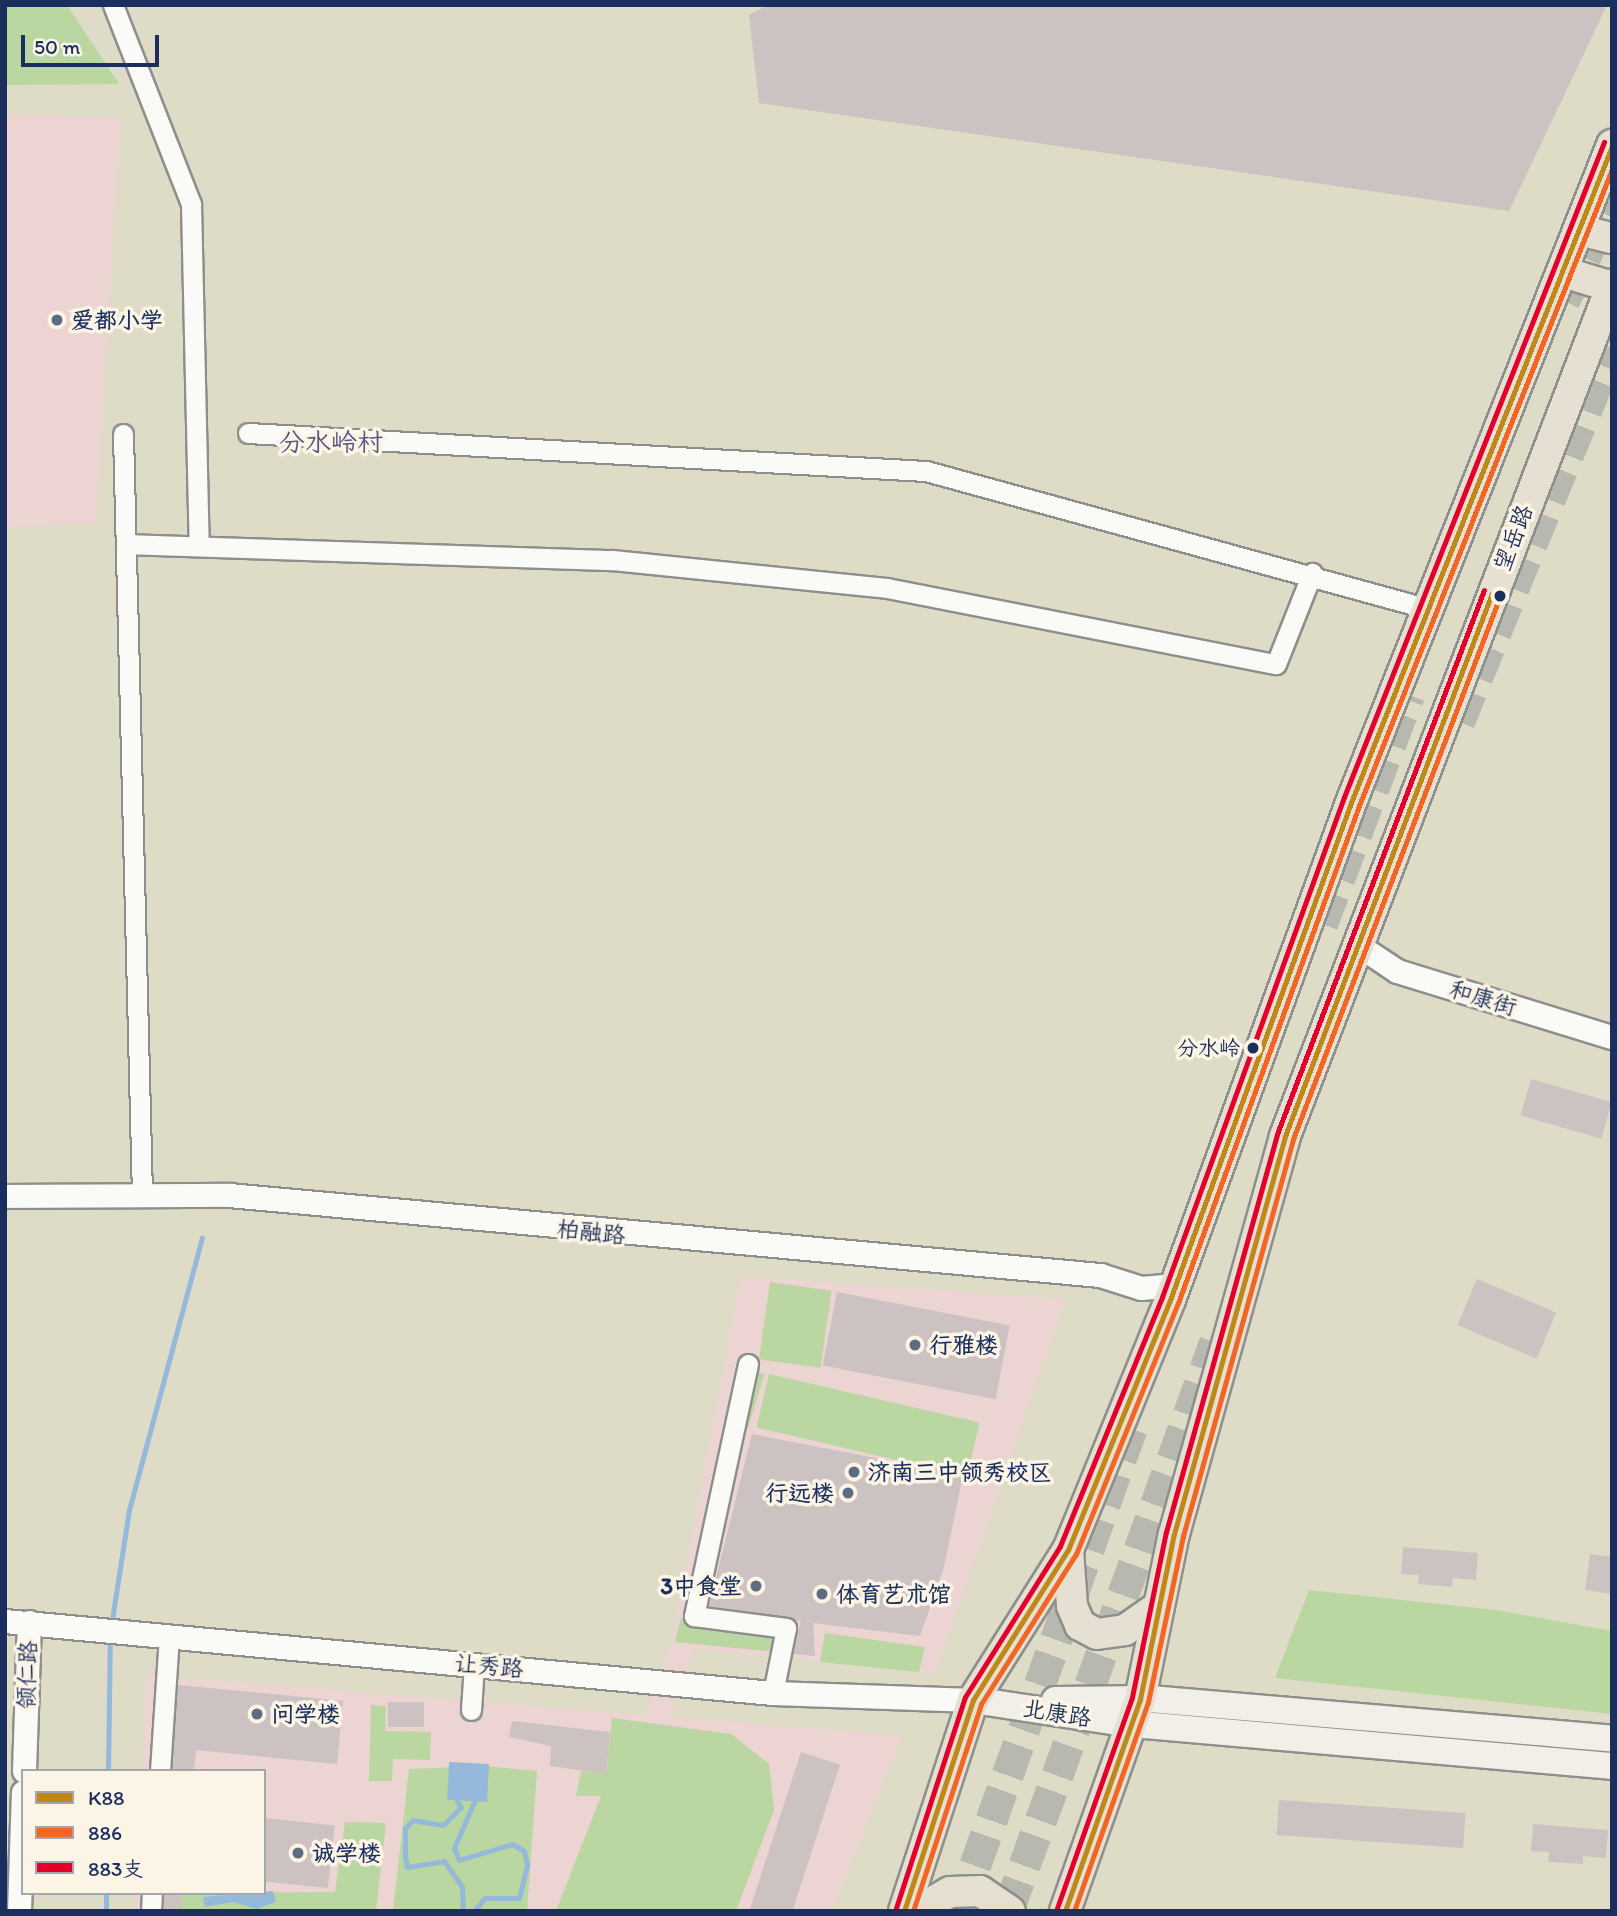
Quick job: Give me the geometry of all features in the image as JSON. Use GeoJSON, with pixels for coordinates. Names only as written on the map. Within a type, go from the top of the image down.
{"type":"FeatureCollection","features":[{"type":"Feature","properties":{"kind":"main road"},"geometry":{"type":"LineString","coordinates":[[904,1911],[973,1700],[1068,1550],[1175,1285],[1347,812],[1612,145]]}},
{"type":"Feature","properties":{"kind":"main road"},"geometry":{"type":"LineString","coordinates":[[1580,230],[1612,238]]}},
{"type":"Feature","properties":{"kind":"main road"},"geometry":{"type":"LineString","coordinates":[[1563,272],[1612,286]]}},
{"type":"Feature","properties":{"kind":"main road","name":"望岳路"},"geometry":{"type":"LineString","coordinates":[[1065,1911],[1136,1712],[1155,1609],[1285,1136],[1361,947],[1612,286]]}},
{"type":"Feature","properties":{"kind":"main road"},"geometry":{"type":"LineString","coordinates":[[1068,1550],[1072,1606],[1080,1625],[1097,1634],[1125,1630],[1155,1609]]}},
{"type":"Feature","properties":{"kind":"main road","name":"北康路"},"geometry":{"type":"LineString","coordinates":[[973,1700],[1612,1739]]}},
{"type":"Feature","properties":{"kind":"main road","name":"北康路"},"geometry":{"type":"LineString","coordinates":[[1136,1712],[1612,1766]]}},
{"type":"Feature","properties":{"kind":"main road"},"geometry":{"type":"LineString","coordinates":[[917,1911],[950,1892],[980,1891],[1010,1911]]}},
{"type":"Feature","properties":{"kind":"street"},"geometry":{"type":"LineString","coordinates":[[113,5],[191,204],[199,545]]}},
{"type":"Feature","properties":{"kind":"street"},"geometry":{"type":"LineString","coordinates":[[248,433],[926,471],[1312,573],[1429,609]]}},
{"type":"Feature","properties":{"kind":"street"},"geometry":{"type":"LineString","coordinates":[[123,434],[142,1195]]}},
{"type":"Feature","properties":{"kind":"street"},"geometry":{"type":"LineString","coordinates":[[126,544],[612,560],[887,588],[1276,664],[1312,573]]}},
{"type":"Feature","properties":{"kind":"street","name":"和康街"},"geometry":{"type":"LineString","coordinates":[[1361,947],[1397,971],[1612,1037]]}},
{"type":"Feature","properties":{"kind":"street","name":"柏融路"},"geometry":{"type":"LineString","coordinates":[[5,1196],[229,1195],[1100,1275],[1141,1288],[1175,1285]]}},
{"type":"Feature","properties":{"kind":"street"},"geometry":{"type":"LineString","coordinates":[[748,1364],[694,1616],[786,1629],[773,1693]]}},
{"type":"Feature","properties":{"kind":"street","name":"让秀路"},"geometry":{"type":"LineString","coordinates":[[5,1621],[773,1693],[973,1700]]}},
{"type":"Feature","properties":{"kind":"street","name":"领仁路"},"geometry":{"type":"LineString","coordinates":[[23,1769],[29,1622]]}},
{"type":"Feature","properties":{"kind":"street"},"geometry":{"type":"LineString","coordinates":[[160,1769],[169,1636]]}},
{"type":"Feature","properties":{"kind":"street"},"geometry":{"type":"LineString","coordinates":[[471,1710],[474,1665]]}},
{"type":"Feature","properties":{"kind":"street"},"geometry":{"type":"LineString","coordinates":[[19,1911],[21,1852]]}},
{"type":"Feature","properties":{"kind":"shaded area","name":"爱都小学"},"geometry":{"type":"Polygon","coordinates":[[[5,115],[120,117],[96,523],[5,527],[5,115]]]}},
{"type":"Feature","properties":{"kind":"shaded area","name":"济南三中领秀校区"},"geometry":{"type":"Polygon","coordinates":[[[741,1276],[1065,1299],[935,1674],[694,1649],[670,1717],[902,1735],[832,1911],[134,1911],[135,1895],[266,1895],[266,1769],[142,1769],[147,1675],[646,1715],[671,1646],[741,1276]]]}},
{"type":"Feature","properties":{"kind":"green space"},"geometry":{"type":"Polygon","coordinates":[[[5,5],[67,5],[119,84],[5,85],[5,5]]]}},
{"type":"Feature","properties":{"kind":"green space"},"geometry":{"type":"Polygon","coordinates":[[[770,1282],[831,1291],[821,1368],[759,1359],[770,1282]]]}},
{"type":"Feature","properties":{"kind":"green space"},"geometry":{"type":"Polygon","coordinates":[[[751,1370],[764,1374],[748,1428],[735,1424],[751,1370]]]}},
{"type":"Feature","properties":{"kind":"green space"},"geometry":{"type":"Polygon","coordinates":[[[769,1374],[979,1423],[967,1476],[757,1428],[769,1374]]]}},
{"type":"Feature","properties":{"kind":"green space"},"geometry":{"type":"Polygon","coordinates":[[[1309,1590],[1496,1610],[1612,1631],[1612,1714],[1275,1678],[1309,1590]]]}},
{"type":"Feature","properties":{"kind":"green space"},"geometry":{"type":"Polygon","coordinates":[[[681,1618],[779,1637],[776,1652],[675,1642],[681,1618]]]}},
{"type":"Feature","properties":{"kind":"green space"},"geometry":{"type":"Polygon","coordinates":[[[825,1633],[925,1647],[919,1672],[820,1662],[825,1633]]]}},
{"type":"Feature","properties":{"kind":"green space"},"geometry":{"type":"Polygon","coordinates":[[[371,1705],[386,1706],[385,1731],[431,1732],[430,1760],[393,1759],[392,1781],[369,1781],[371,1705]]]}},
{"type":"Feature","properties":{"kind":"green space"},"geometry":{"type":"Polygon","coordinates":[[[612,1718],[731,1734],[769,1764],[774,1810],[736,1911],[556,1911],[601,1796],[576,1796],[581,1771],[606,1774],[612,1718]]]}},
{"type":"Feature","properties":{"kind":"green space"},"geometry":{"type":"Polygon","coordinates":[[[483,1766],[537,1771],[527,1911],[393,1911],[409,1769],[483,1766]]]}},
{"type":"Feature","properties":{"kind":"green space"},"geometry":{"type":"Polygon","coordinates":[[[345,1822],[386,1823],[376,1911],[167,1911],[168,1895],[335,1892],[345,1822]]]}},
{"type":"Feature","properties":{"kind":"water"},"geometry":{"type":"Polygon","coordinates":[[[449,1762],[489,1764],[487,1802],[447,1800],[449,1762]]]}},
{"type":"Feature","properties":{"kind":"water"},"geometry":{"type":"Polygon","coordinates":[[[273,1891],[276,1902],[257,1909],[233,1902],[205,1907],[203,1897],[266,1895],[266,1892],[273,1891]]]}},
{"type":"Feature","properties":{"kind":"building"},"geometry":{"type":"Polygon","coordinates":[[[768,5],[1607,5],[1509,211],[759,103],[749,15],[768,5]]]}},
{"type":"Feature","properties":{"kind":"building"},"geometry":{"type":"Polygon","coordinates":[[[1531,1079],[1612,1102],[1601,1139],[1521,1116],[1531,1079]]]}},
{"type":"Feature","properties":{"kind":"building"},"geometry":{"type":"Polygon","coordinates":[[[1477,1279],[1556,1313],[1537,1359],[1457,1325],[1477,1279]]]}},
{"type":"Feature","properties":{"kind":"building","name":"行雅楼"},"geometry":{"type":"Polygon","coordinates":[[[837,1292],[1010,1326],[995,1399],[823,1366],[837,1292]]]}},
{"type":"Feature","properties":{"kind":"building"},"geometry":{"type":"Polygon","coordinates":[[[752,1434],[963,1475],[944,1567],[920,1636],[813,1623],[815,1656],[793,1654],[801,1621],[709,1606],[752,1434]]]}},
{"type":"Feature","properties":{"kind":"building"},"geometry":{"type":"Polygon","coordinates":[[[1403,1547],[1478,1553],[1476,1580],[1453,1578],[1452,1587],[1418,1584],[1419,1575],[1401,1574],[1403,1547]]]}},
{"type":"Feature","properties":{"kind":"building"},"geometry":{"type":"Polygon","coordinates":[[[1590,1554],[1612,1557],[1612,1594],[1585,1590],[1590,1554]]]}},
{"type":"Feature","properties":{"kind":"building","name":"问学楼"},"geometry":{"type":"Polygon","coordinates":[[[178,1685],[343,1701],[337,1764],[196,1750],[194,1769],[172,1769],[178,1685]]]}},
{"type":"Feature","properties":{"kind":"building"},"geometry":{"type":"Polygon","coordinates":[[[388,1702],[424,1702],[424,1727],[388,1727],[388,1702]]]}},
{"type":"Feature","properties":{"kind":"building"},"geometry":{"type":"Polygon","coordinates":[[[512,1721],[610,1732],[606,1774],[550,1766],[551,1746],[509,1737],[512,1721]]]}},
{"type":"Feature","properties":{"kind":"building"},"geometry":{"type":"Polygon","coordinates":[[[801,1752],[840,1765],[792,1911],[749,1911],[801,1752]]]}},
{"type":"Feature","properties":{"kind":"building"},"geometry":{"type":"Polygon","coordinates":[[[1279,1800],[1466,1813],[1463,1848],[1277,1835],[1279,1800]]]}},
{"type":"Feature","properties":{"kind":"building","name":"诚学楼"},"geometry":{"type":"Polygon","coordinates":[[[266,1818],[335,1825],[328,1888],[266,1882],[266,1818]]]}},
{"type":"Feature","properties":{"kind":"building"},"geometry":{"type":"Polygon","coordinates":[[[1533,1824],[1608,1830],[1606,1858],[1583,1856],[1583,1864],[1548,1862],[1549,1852],[1531,1851],[1533,1824]]]}},
{"type":"Feature","properties":{"kind":"building"},"geometry":{"type":"Polygon","coordinates":[[[164,1895],[181,1895],[181,1911],[164,1911],[164,1895]]]}},
{"type":"Feature","properties":{"kind":"waterway"},"geometry":{"type":"LineString","coordinates":[[111,1626],[129,1510],[202,1238]]}},
{"type":"Feature","properties":{"kind":"waterway"},"geometry":{"type":"LineString","coordinates":[[108,1769],[110,1636]]}},
{"type":"Feature","properties":{"kind":"waterway"},"geometry":{"type":"LineString","coordinates":[[457,1801],[461,1807],[443,1825],[413,1820],[405,1828],[405,1856],[407,1867],[444,1861],[462,1887],[463,1911]]}},
{"type":"Feature","properties":{"kind":"waterway"},"geometry":{"type":"LineString","coordinates":[[474,1802],[454,1848],[459,1860],[512,1844],[524,1851],[527,1865],[519,1898],[485,1898],[474,1911]]}},
{"type":"Feature","properties":{"kind":"waterway"},"geometry":{"type":"LineString","coordinates":[[106,1895],[106,1911]]}},
{"type":"Feature","properties":{"kind":"tunnel"},"geometry":{"type":"LineString","coordinates":[[1564,301],[1612,202]]}},
{"type":"Feature","properties":{"kind":"tunnel"},"geometry":{"type":"LineString","coordinates":[[1459,722],[1612,348]]}},
{"type":"Feature","properties":{"kind":"tunnel"},"geometry":{"type":"LineString","coordinates":[[1322,924],[1409,695]]}},
{"type":"Feature","properties":{"kind":"tunnel"},"geometry":{"type":"LineString","coordinates":[[1008,1911],[1215,1343]]}},
{"type":"Feature","properties":{"kind":"tunnel"},"geometry":{"type":"LineString","coordinates":[[959,1911],[1133,1425]]}},
{"type":"Feature","properties":{"kind":"transit line","name":"883支"},"geometry":{"type":"LineString","coordinates":[[896,1908],[965,1697],[1060,1546],[1162,1297],[1344,797],[1604,142]]}},
{"type":"Feature","properties":{"kind":"transit line","name":"K88"},"geometry":{"type":"LineString","coordinates":[[904,1911],[973,1700],[1068,1550],[1170,1300],[1352,800],[1612,146]]}},
{"type":"Feature","properties":{"kind":"transit line","name":"886"},"geometry":{"type":"LineString","coordinates":[[913,1911],[981,1704],[1076,1554],[1178,1303],[1360,803],[1612,169]]}},
{"type":"Feature","properties":{"kind":"transit line","name":"883支"},"geometry":{"type":"LineString","coordinates":[[1057,1908],[1132,1697],[1166,1532],[1277,1134],[1484,590]]}},
{"type":"Feature","properties":{"kind":"transit line","name":"K88"},"geometry":{"type":"LineString","coordinates":[[1065,1911],[1140,1699],[1174,1534],[1285,1136],[1492,593]]}},
{"type":"Feature","properties":{"kind":"transit line","name":"886"},"geometry":{"type":"LineString","coordinates":[[1074,1911],[1148,1702],[1183,1536],[1293,1139],[1500,596]]}},
{"type":"Feature","properties":{"kind":"place","name":"爱都小学"},"geometry":{"type":"Point","coordinates":[57,320]}},
{"type":"Feature","properties":{"kind":"place","name":"分水岭"},"geometry":{"type":"Point","coordinates":[1253,1048]}},
{"type":"Feature","properties":{"kind":"place","name":"行雅楼"},"geometry":{"type":"Point","coordinates":[915,1345]}},
{"type":"Feature","properties":{"kind":"place","name":"济南三中领秀校区"},"geometry":{"type":"Point","coordinates":[854,1472]}},
{"type":"Feature","properties":{"kind":"place","name":"行远楼"},"geometry":{"type":"Point","coordinates":[848,1493]}},
{"type":"Feature","properties":{"kind":"place","name":"3中食堂"},"geometry":{"type":"Point","coordinates":[756,1586]}},
{"type":"Feature","properties":{"kind":"place","name":"体育艺术馆"},"geometry":{"type":"Point","coordinates":[822,1594]}},
{"type":"Feature","properties":{"kind":"place","name":"问学楼"},"geometry":{"type":"Point","coordinates":[257,1714]}},
{"type":"Feature","properties":{"kind":"place","name":"诚学楼"},"geometry":{"type":"Point","coordinates":[298,1853]}},
{"type":"Feature","properties":{"kind":"district","name":"分水岭村"},"geometry":{"type":"Point","coordinates":[331,443]}}]}
